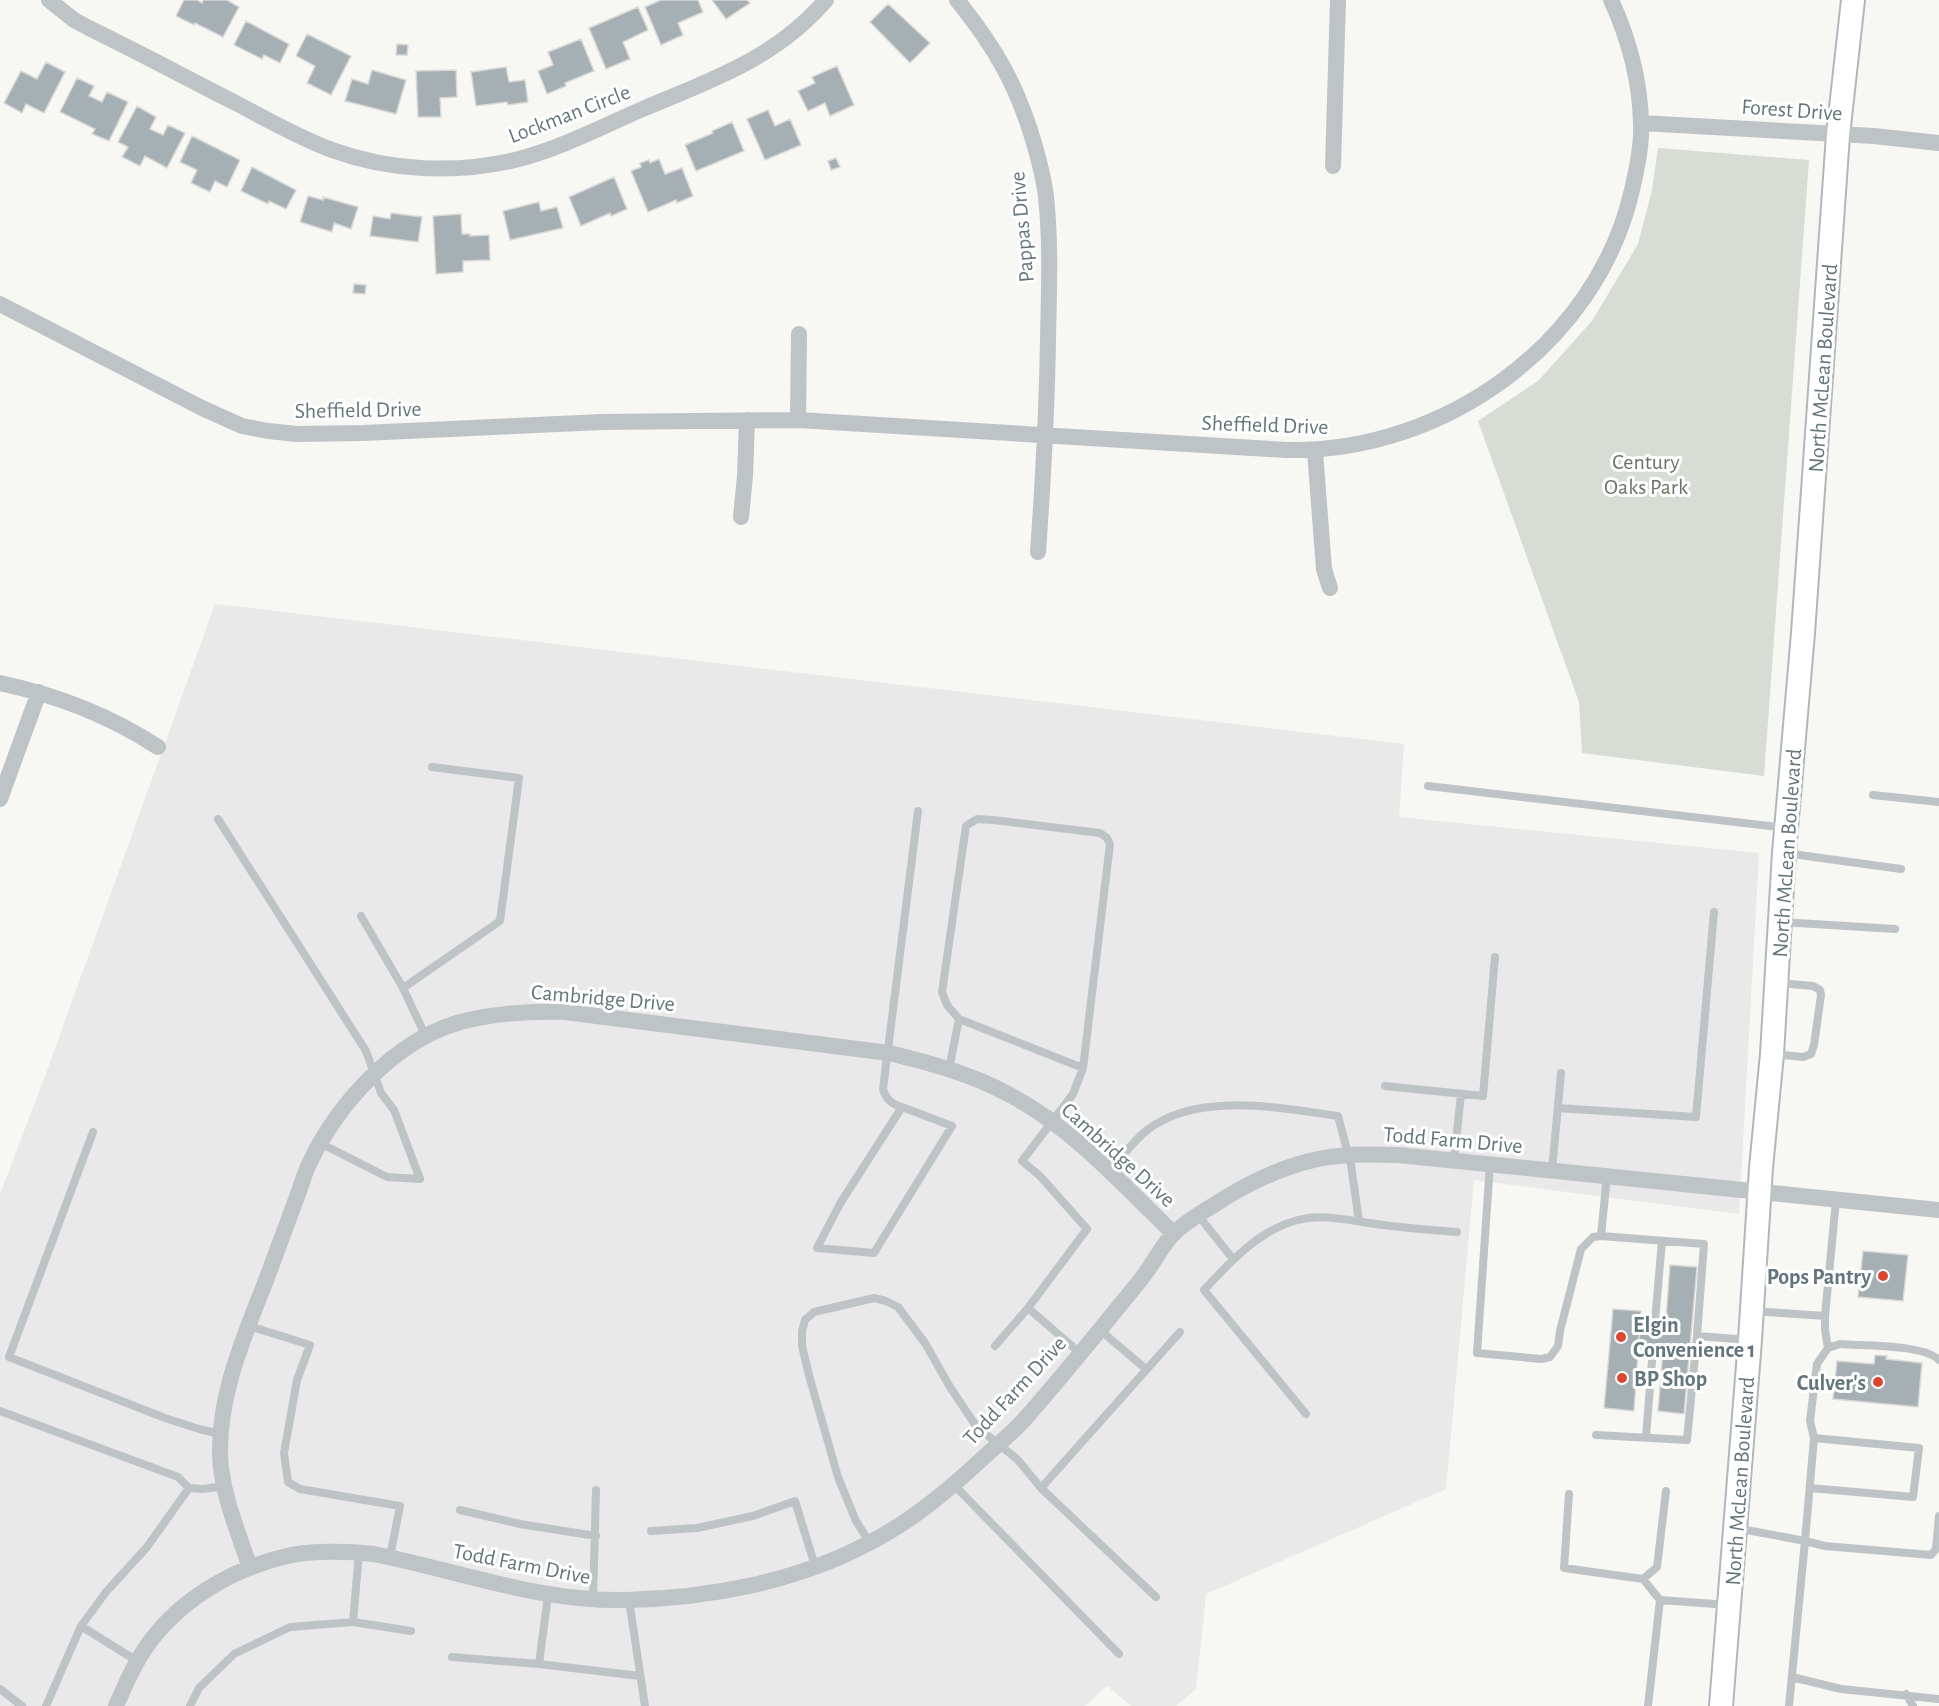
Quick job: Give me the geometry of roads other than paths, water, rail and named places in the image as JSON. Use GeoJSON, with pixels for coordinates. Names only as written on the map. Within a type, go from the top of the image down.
{"type":"FeatureCollection","features":[{"type":"Feature","properties":{"kind":"main road","name":"North McLean Boulevard"},"geometry":{"type":"LineString","coordinates":[[1721,1706],[1772,1054],[1784,853],[1805,609],[1838,135],[1854,0]]}},
{"type":"Feature","properties":{"kind":"street","name":"Lockman Circle"},"geometry":{"type":"LineString","coordinates":[[49,0],[88,28],[311,141],[370,161],[435,169],[494,164],[534,154],[702,84],[739,68],[783,42],[809,20],[826,0]]}},
{"type":"Feature","properties":{"kind":"street","name":"Pappas Drive"},"geometry":{"type":"LineString","coordinates":[[957,0],[983,32],[1015,88],[1026,115],[1040,167],[1048,220],[1045,436],[1038,552]]}},
{"type":"Feature","properties":{"kind":"street"},"geometry":{"type":"LineString","coordinates":[[1333,166],[1338,0]]}},
{"type":"Feature","properties":{"kind":"street","name":"Sheffield Drive"},"geometry":{"type":"LineString","coordinates":[[0,304],[202,408],[242,426],[268,431],[297,434],[352,433],[602,422],[798,420],[1315,451],[1340,448],[1377,441],[1417,428],[1481,396],[1508,378],[1559,330],[1587,294],[1613,249],[1630,201],[1641,123],[1627,41],[1611,0]]}},
{"type":"Feature","properties":{"kind":"street","name":"Forest Drive"},"geometry":{"type":"LineString","coordinates":[[1641,123],[1901,138],[1939,143]]}},
{"type":"Feature","properties":{"kind":"street"},"geometry":{"type":"LineString","coordinates":[[798,420],[799,334]]}},
{"type":"Feature","properties":{"kind":"street"},"geometry":{"type":"LineString","coordinates":[[741,517],[747,420]]}},
{"type":"Feature","properties":{"kind":"street"},"geometry":{"type":"LineString","coordinates":[[1315,451],[1324,569],[1330,588]]}},
{"type":"Feature","properties":{"kind":"street"},"geometry":{"type":"LineString","coordinates":[[0,682],[75,704],[111,720],[158,747]]}},
{"type":"Feature","properties":{"kind":"street"},"geometry":{"type":"LineString","coordinates":[[0,799],[39,692]]}},
{"type":"Feature","properties":{"kind":"street","name":"Cambridge Drive"},"geometry":{"type":"LineString","coordinates":[[250,1568],[224,1486],[220,1434],[226,1392],[309,1163],[350,1099],[374,1075],[397,1055],[426,1037],[457,1023],[487,1016],[542,1011],[565,1012],[888,1053],[949,1070],[1010,1095],[1051,1121],[1109,1171],[1174,1234]]}},
{"type":"Feature","properties":{"kind":"street","name":"Todd Farm Drive"},"geometry":{"type":"LineString","coordinates":[[116,1706],[137,1661],[156,1634],[184,1605],[217,1583],[285,1556],[359,1552],[390,1557],[511,1588],[548,1595],[593,1600],[629,1600],[728,1590],[783,1578],[870,1543],[915,1515],[954,1485],[1022,1423],[1100,1330],[1174,1234],[1198,1215],[1239,1189],[1269,1174],[1308,1162],[1348,1155],[1398,1155],[1939,1210]]}},
{"type":"Feature","properties":{"kind":"lane"},"geometry":{"type":"LineString","coordinates":[[403,988],[500,921],[519,778],[432,767]]}},
{"type":"Feature","properties":{"kind":"lane"},"geometry":{"type":"LineString","coordinates":[[1428,786],[1787,828]]}},
{"type":"Feature","properties":{"kind":"lane"},"geometry":{"type":"LineString","coordinates":[[1873,795],[1939,802]]}},
{"type":"Feature","properties":{"kind":"lane"},"geometry":{"type":"LineString","coordinates":[[902,1107],[841,1202],[817,1248],[874,1253],[952,1126],[902,1107],[886,1098],[883,1089],[918,811]]}},
{"type":"Feature","properties":{"kind":"lane"},"geometry":{"type":"LineString","coordinates":[[218,819],[366,1051],[381,1093],[394,1110],[420,1179],[387,1177],[320,1143]]}},
{"type":"Feature","properties":{"kind":"lane"},"geometry":{"type":"LineString","coordinates":[[995,1346],[1028,1308],[1087,1229],[1040,1176],[1022,1161],[1073,1094],[1083,1068],[1110,844],[1107,838],[1100,833],[977,819],[966,826],[942,992],[947,1005],[959,1019],[1083,1068]]}},
{"type":"Feature","properties":{"kind":"lane"},"geometry":{"type":"LineString","coordinates":[[1784,853],[1900,868]]}},
{"type":"Feature","properties":{"kind":"lane"},"geometry":{"type":"LineString","coordinates":[[1558,1108],[1696,1117],[1714,912]]}},
{"type":"Feature","properties":{"kind":"lane"},"geometry":{"type":"LineString","coordinates":[[361,916],[403,988],[426,1037]]}},
{"type":"Feature","properties":{"kind":"lane"},"geometry":{"type":"LineString","coordinates":[[1780,922],[1895,929]]}},
{"type":"Feature","properties":{"kind":"lane"},"geometry":{"type":"LineString","coordinates":[[1385,1086],[1483,1096],[1495,957]]}},
{"type":"Feature","properties":{"kind":"lane"},"geometry":{"type":"LineString","coordinates":[[1772,1054],[1803,1057],[1811,1054],[1821,995],[1820,990],[1813,986],[1776,983]]}},
{"type":"Feature","properties":{"kind":"lane"},"geometry":{"type":"LineString","coordinates":[[949,1070],[959,1019]]}},
{"type":"Feature","properties":{"kind":"lane"},"geometry":{"type":"LineString","coordinates":[[1552,1170],[1561,1073]]}},
{"type":"Feature","properties":{"kind":"lane"},"geometry":{"type":"LineString","coordinates":[[1454,1160],[1461,1094]]}},
{"type":"Feature","properties":{"kind":"lane"},"geometry":{"type":"LineString","coordinates":[[1109,1171],[1146,1131],[1166,1119],[1190,1110],[1223,1106],[1262,1106],[1338,1116],[1348,1155],[1359,1221]]}},
{"type":"Feature","properties":{"kind":"lane"},"geometry":{"type":"LineString","coordinates":[[93,1132],[9,1357],[165,1418],[199,1430],[220,1434]]}},
{"type":"Feature","properties":{"kind":"lane"},"geometry":{"type":"LineString","coordinates":[[1490,1164],[1477,1353],[1541,1359],[1554,1354],[1558,1346],[1578,1257],[1588,1240],[1601,1236],[1704,1245],[1687,1440],[1596,1435]]}},
{"type":"Feature","properties":{"kind":"lane"},"geometry":{"type":"LineString","coordinates":[[1601,1236],[1607,1175]]}},
{"type":"Feature","properties":{"kind":"lane"},"geometry":{"type":"LineString","coordinates":[[1828,1348],[1824,1330],[1836,1200]]}},
{"type":"Feature","properties":{"kind":"lane"},"geometry":{"type":"LineString","coordinates":[[1198,1215],[1233,1259]]}},
{"type":"Feature","properties":{"kind":"lane"},"geometry":{"type":"LineString","coordinates":[[1306,1414],[1204,1290],[1233,1259],[1255,1242],[1278,1227],[1299,1219],[1319,1217],[1457,1233]]}},
{"type":"Feature","properties":{"kind":"lane"},"geometry":{"type":"LineString","coordinates":[[1654,1332],[1662,1241]]}},
{"type":"Feature","properties":{"kind":"lane"},"geometry":{"type":"LineString","coordinates":[[870,1543],[856,1521],[838,1476],[802,1346],[802,1331],[805,1320],[814,1312],[874,1298],[898,1307],[925,1343],[970,1417],[987,1437],[1018,1460],[1041,1488],[1156,1597]]}},
{"type":"Feature","properties":{"kind":"lane"},"geometry":{"type":"LineString","coordinates":[[1028,1308],[1080,1353]]}},
{"type":"Feature","properties":{"kind":"lane"},"geometry":{"type":"LineString","coordinates":[[1752,1311],[1825,1316]]}},
{"type":"Feature","properties":{"kind":"lane"},"geometry":{"type":"LineString","coordinates":[[249,1326],[310,1346],[297,1380],[284,1453],[288,1482],[300,1489],[399,1506],[390,1557]]}},
{"type":"Feature","properties":{"kind":"lane"},"geometry":{"type":"LineString","coordinates":[[1100,1330],[1146,1369]]}},
{"type":"Feature","properties":{"kind":"lane"},"geometry":{"type":"LineString","coordinates":[[1041,1488],[1180,1332]]}},
{"type":"Feature","properties":{"kind":"lane"},"geometry":{"type":"LineString","coordinates":[[1697,1336],[1750,1340]]}},
{"type":"Feature","properties":{"kind":"lane"},"geometry":{"type":"LineString","coordinates":[[1789,1706],[1810,1488],[1814,1438],[1810,1421],[1817,1364],[1828,1348],[1840,1344],[1918,1350],[1935,1356],[1939,1360]]}},
{"type":"Feature","properties":{"kind":"lane"},"geometry":{"type":"LineString","coordinates":[[1646,1437],[1653,1349]]}},
{"type":"Feature","properties":{"kind":"lane"},"geometry":{"type":"LineString","coordinates":[[0,1411],[178,1477],[189,1488],[224,1486]]}},
{"type":"Feature","properties":{"kind":"lane"},"geometry":{"type":"LineString","coordinates":[[1810,1488],[1913,1497],[1919,1448],[1814,1438]]}},
{"type":"Feature","properties":{"kind":"lane"},"geometry":{"type":"LineString","coordinates":[[954,1485],[1119,1654]]}},
{"type":"Feature","properties":{"kind":"lane"},"geometry":{"type":"LineString","coordinates":[[46,1706],[81,1626],[106,1592],[147,1547],[189,1488]]}},
{"type":"Feature","properties":{"kind":"lane"},"geometry":{"type":"LineString","coordinates":[[593,1600],[596,1490]]}},
{"type":"Feature","properties":{"kind":"lane"},"geometry":{"type":"LineString","coordinates":[[1643,1579],[1657,1567],[1666,1491]]}},
{"type":"Feature","properties":{"kind":"lane"},"geometry":{"type":"LineString","coordinates":[[1569,1494],[1564,1568],[1643,1579],[1660,1600],[1647,1706]]}},
{"type":"Feature","properties":{"kind":"lane"},"geometry":{"type":"LineString","coordinates":[[651,1531],[697,1528],[753,1516],[795,1501],[815,1566]]}},
{"type":"Feature","properties":{"kind":"lane"},"geometry":{"type":"LineString","coordinates":[[460,1510],[520,1524],[596,1536]]}},
{"type":"Feature","properties":{"kind":"lane"},"geometry":{"type":"LineString","coordinates":[[1736,1528],[1825,1546],[1931,1555],[1936,1549],[1939,1516]]}},
{"type":"Feature","properties":{"kind":"lane"},"geometry":{"type":"LineString","coordinates":[[353,1622],[359,1552]]}},
{"type":"Feature","properties":{"kind":"lane"},"geometry":{"type":"LineString","coordinates":[[539,1664],[548,1595]]}},
{"type":"Feature","properties":{"kind":"lane"},"geometry":{"type":"LineString","coordinates":[[629,1600],[645,1706]]}},
{"type":"Feature","properties":{"kind":"lane"},"geometry":{"type":"LineString","coordinates":[[1660,1600],[1730,1605]]}},
{"type":"Feature","properties":{"kind":"lane"},"geometry":{"type":"LineString","coordinates":[[190,1706],[199,1688],[234,1654],[290,1627],[353,1622],[411,1631]]}},
{"type":"Feature","properties":{"kind":"lane"},"geometry":{"type":"LineString","coordinates":[[81,1626],[137,1661]]}},
{"type":"Feature","properties":{"kind":"lane"},"geometry":{"type":"LineString","coordinates":[[452,1657],[640,1676]]}},
{"type":"Feature","properties":{"kind":"lane"},"geometry":{"type":"LineString","coordinates":[[1792,1677],[1841,1689],[1939,1699]]}},
{"type":"Feature","properties":{"kind":"lane"},"geometry":{"type":"LineString","coordinates":[[0,1689],[22,1706]]}},
{"type":"Feature","properties":{"kind":"lane"},"geometry":{"type":"LineString","coordinates":[[1906,1694],[1913,1706]]}},
{"type":"Feature","properties":{"kind":"place","name":"Pops Pantry"},"geometry":{"type":"Point","coordinates":[1883,1276]}},
{"type":"Feature","properties":{"kind":"place","name":"Elgin Convenience 1"},"geometry":{"type":"Point","coordinates":[1621,1337]}},
{"type":"Feature","properties":{"kind":"place","name":"BP Shop"},"geometry":{"type":"Point","coordinates":[1622,1378]}},
{"type":"Feature","properties":{"kind":"place","name":"Culver's"},"geometry":{"type":"Point","coordinates":[1878,1382]}},
{"type":"Feature","properties":{"kind":"park label","name":"Century Oaks Park"},"geometry":{"type":"Point","coordinates":[1646,474]}}]}
